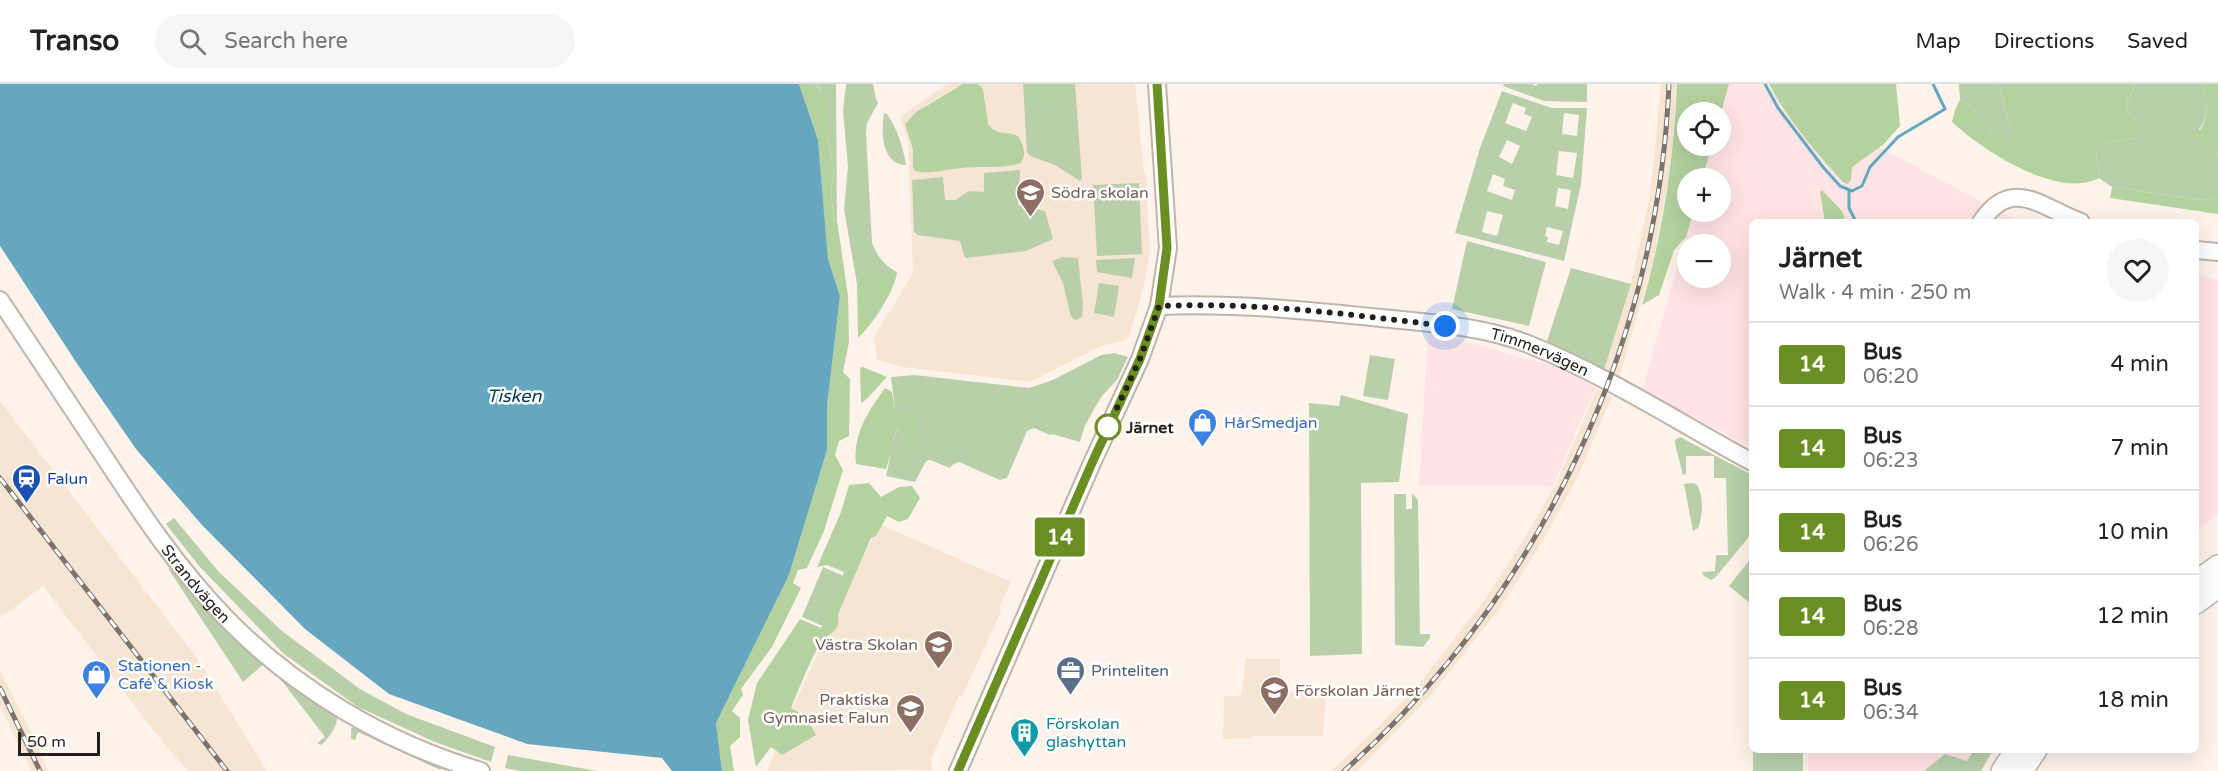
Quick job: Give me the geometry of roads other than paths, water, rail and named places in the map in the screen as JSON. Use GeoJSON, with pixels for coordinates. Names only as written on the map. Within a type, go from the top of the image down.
{"type":"FeatureCollection","features":[{"type":"Feature","properties":{"kind":"highway"},"geometry":{"type":"LineString","coordinates":[[2199,580],[2218,566]]}},
{"type":"Feature","properties":{"kind":"highway"},"geometry":{"type":"LineString","coordinates":[[2199,601],[2218,587]]}},
{"type":"Feature","properties":{"kind":"highway"},"geometry":{"type":"LineString","coordinates":[[2002,771],[2014,753]]}},
{"type":"Feature","properties":{"kind":"highway"},"geometry":{"type":"LineString","coordinates":[[2022,771],[2034,753]]}},
{"type":"Feature","properties":{"kind":"street"},"geometry":{"type":"LineString","coordinates":[[958,771],[1088,472],[1140,359],[1159,306],[1167,248],[1157,84]]}},
{"type":"Feature","properties":{"kind":"street"},"geometry":{"type":"LineString","coordinates":[[1984,219],[1997,203],[2014,197],[2034,201],[2074,219]]}},
{"type":"Feature","properties":{"kind":"street"},"geometry":{"type":"LineString","coordinates":[[2199,250],[2218,252]]}},
{"type":"Feature","properties":{"kind":"street","name":"Strandvägen"},"geometry":{"type":"LineString","coordinates":[[0,300],[151,528],[227,619],[277,663],[359,719],[396,739],[451,762],[481,771]]}},
{"type":"Feature","properties":{"kind":"street","name":"Timmervägen"},"geometry":{"type":"LineString","coordinates":[[1159,306],[1313,311],[1460,327],[1507,338],[1527,344],[1609,382],[1749,460]]}},
{"type":"Feature","properties":{"kind":"water","name":"Tisken"},"geometry":{"type":"Polygon","coordinates":[[[0,84],[799,84],[818,140],[828,259],[840,296],[827,406],[827,450],[789,575],[716,723],[722,771],[672,771],[662,758],[527,744],[389,694],[305,629],[202,525],[136,449],[0,246],[0,84]]]}},
{"type":"Feature","properties":{"kind":"waterway"},"geometry":{"type":"LineString","coordinates":[[1765,84],[1778,108],[1823,167],[1840,186],[1852,191],[1862,186],[1870,167],[1898,137],[1945,109],[1933,84]]}},
{"type":"Feature","properties":{"kind":"waterway"},"geometry":{"type":"LineString","coordinates":[[1849,191],[1849,208],[1854,219]]}},
{"type":"Feature","properties":{"kind":"railway"},"geometry":{"type":"LineString","coordinates":[[1344,771],[1414,702],[1476,627],[1530,546],[1576,460],[1613,370],[1641,277],[1660,181],[1669,84]]}},
{"type":"Feature","properties":{"kind":"railway"},"geometry":{"type":"LineString","coordinates":[[0,478],[227,771]]}},
{"type":"Feature","properties":{"kind":"railway"},"geometry":{"type":"LineString","coordinates":[[0,688],[40,771]]}},
{"type":"Feature","properties":{"kind":"place","name":"Södra skolan"},"geometry":{"type":"Point","coordinates":[1030,218]}},
{"type":"Feature","properties":{"kind":"place","name":"Järnet"},"geometry":{"type":"Point","coordinates":[1108,427]}},
{"type":"Feature","properties":{"kind":"place","name":"HårSmedjan"},"geometry":{"type":"Point","coordinates":[1203,448]}},
{"type":"Feature","properties":{"kind":"place","name":"Falun"},"geometry":{"type":"Point","coordinates":[26,504]}},
{"type":"Feature","properties":{"kind":"place","name":"Västra Skolan"},"geometry":{"type":"Point","coordinates":[939,670]}},
{"type":"Feature","properties":{"kind":"place","name":"Printeliten"},"geometry":{"type":"Point","coordinates":[1070,696]}},
{"type":"Feature","properties":{"kind":"place","name":"Stationen - Café & Kiosk"},"geometry":{"type":"Point","coordinates":[97,700]}},
{"type":"Feature","properties":{"kind":"place","name":"Förskolan Järnet"},"geometry":{"type":"Point","coordinates":[1274,716]}},
{"type":"Feature","properties":{"kind":"place","name":"Praktiska Gymnasiet Falun"},"geometry":{"type":"Point","coordinates":[910,734]}},
{"type":"Feature","properties":{"kind":"place","name":"Förskolan glashyttan"},"geometry":{"type":"Point","coordinates":[1025,758]}}]}
